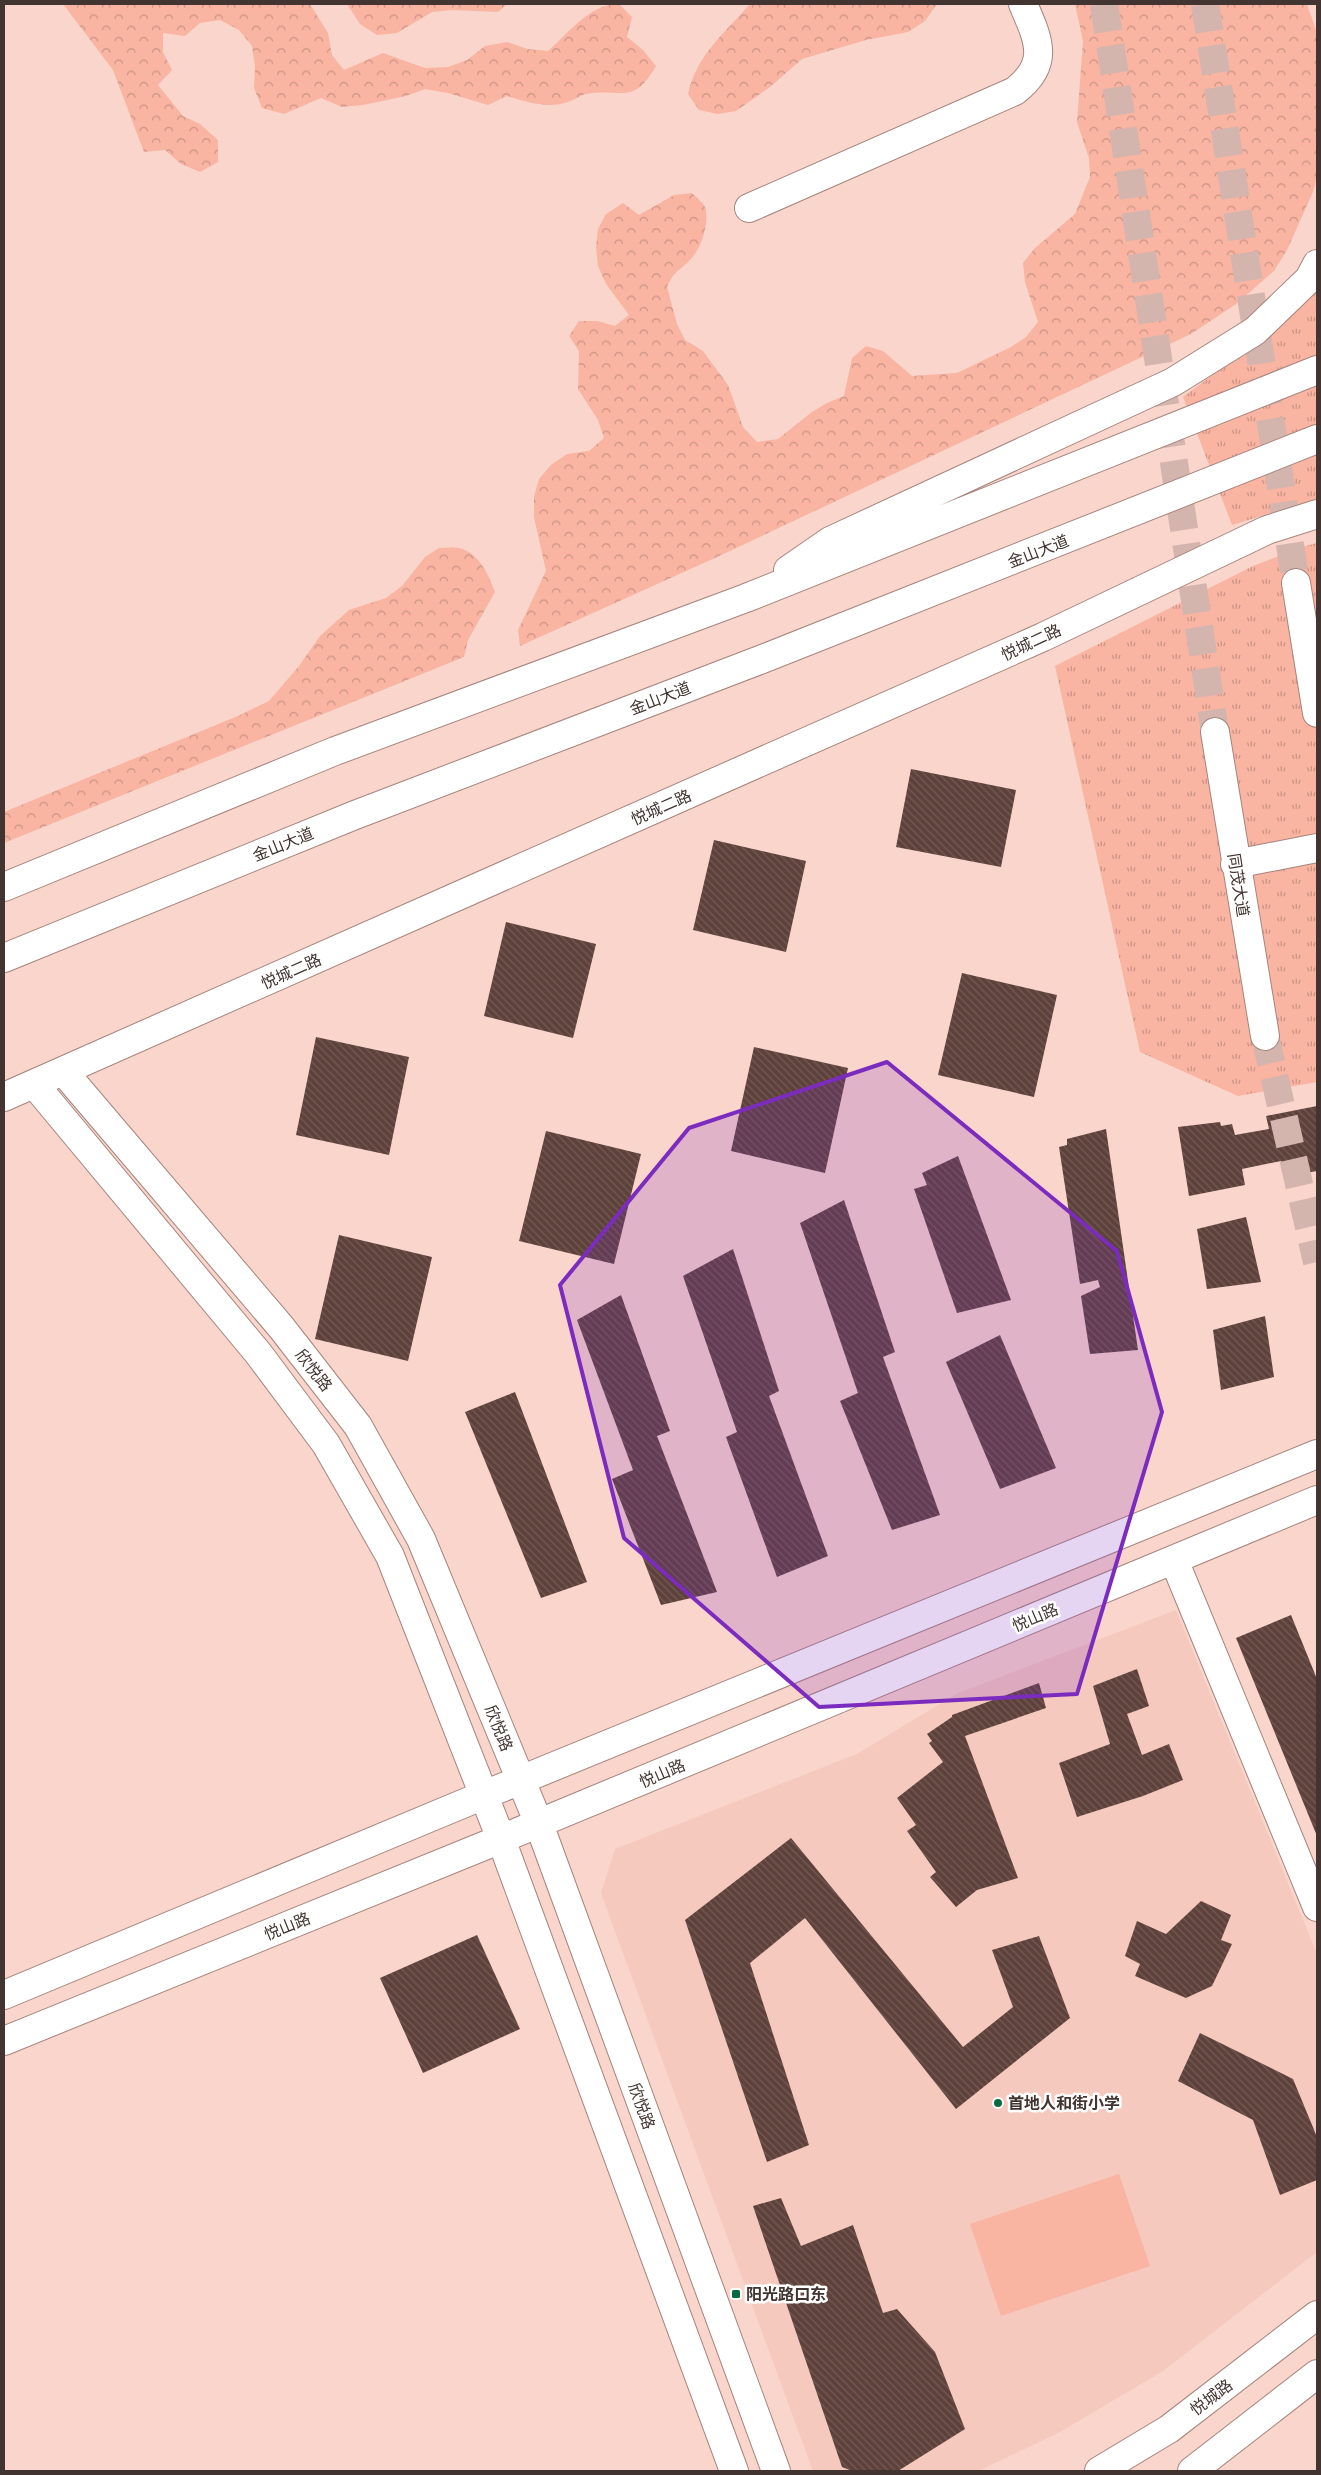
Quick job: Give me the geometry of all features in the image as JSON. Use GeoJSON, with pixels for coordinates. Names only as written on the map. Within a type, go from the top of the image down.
{"type":"FeatureCollection","features":[{"type":"Feature","properties":{"kind":"main road"},"geometry":{"type":"LineString","coordinates":[[749,208],[1015,91],[1026,82],[1035,70],[1039,55],[1038,38],[1023,4]]}},
{"type":"Feature","properties":{"kind":"main road"},"geometry":{"type":"LineString","coordinates":[[746,598],[830,541],[1173,382],[1254,330],[1309,279],[1317,264]]}},
{"type":"Feature","properties":{"kind":"main road"},"geometry":{"type":"LineString","coordinates":[[4,887],[335,751],[746,598],[1317,370]]}},
{"type":"Feature","properties":{"kind":"main road","name":"金山大道"},"geometry":{"type":"LineString","coordinates":[[4,958],[355,815],[756,662],[1317,439]]}},
{"type":"Feature","properties":{"kind":"main road","name":"悦城二路"},"geometry":{"type":"LineString","coordinates":[[4,1097],[35,1085],[1043,637],[1267,530],[1317,514]]}},
{"type":"Feature","properties":{"kind":"main road"},"geometry":{"type":"LineString","coordinates":[[1296,583],[1317,713]]}},
{"type":"Feature","properties":{"kind":"main road","name":"同茂大道"},"geometry":{"type":"LineString","coordinates":[[1215,732],[1235,864],[1265,1036]]}},
{"type":"Feature","properties":{"kind":"main road"},"geometry":{"type":"LineString","coordinates":[[1235,864],[1317,848]]}},
{"type":"Feature","properties":{"kind":"main road","name":"欣悦路"},"geometry":{"type":"LineString","coordinates":[[64,1072],[281,1327],[358,1426],[421,1539],[539,1824],[776,2471]]}},
{"type":"Feature","properties":{"kind":"main road","name":"欣悦路"},"geometry":{"type":"LineString","coordinates":[[35,1085],[258,1353],[326,1444],[390,1556],[501,1840],[734,2471]]}},
{"type":"Feature","properties":{"kind":"main road"},"geometry":{"type":"LineString","coordinates":[[4,1995],[521,1779],[1317,1454]]}},
{"type":"Feature","properties":{"kind":"main road","name":"悦山路"},"geometry":{"type":"LineString","coordinates":[[4,2041],[501,1840],[1317,1500]]}},
{"type":"Feature","properties":{"kind":"main road"},"geometry":{"type":"LineString","coordinates":[[1174,1560],[1317,1907]]}},
{"type":"Feature","properties":{"kind":"main road","name":"悦城路"},"geometry":{"type":"LineString","coordinates":[[1099,2471],[1169,2429],[1317,2315]]}},
{"type":"Feature","properties":{"kind":"main road"},"geometry":{"type":"LineString","coordinates":[[1192,2471],[1317,2374]]}},
{"type":"Feature","properties":{"kind":"highlighted area"},"geometry":{"type":"Polygon","coordinates":[[[887,1062],[1117,1251],[1162,1412],[1077,1694],[819,1707],[624,1538],[560,1285],[689,1128],[887,1062]]]}},
{"type":"Feature","properties":{"kind":"shaded area","name":"首地人和街小学"},"geometry":{"type":"Polygon","coordinates":[[[1176,1610],[1317,1954],[1317,2252],[1163,2371],[1060,2432],[978,2471],[813,2471],[601,1893],[615,1849],[857,1754],[958,1693],[1176,1610]]]}},
{"type":"Feature","properties":{"kind":"green space"},"geometry":{"type":"Polygon","coordinates":[[[63,4],[310,4],[328,33],[332,55],[344,70],[383,53],[425,68],[448,67],[467,60],[485,46],[507,42],[527,49],[548,51],[589,14],[608,5],[619,4],[632,17],[627,37],[643,50],[656,66],[641,86],[634,91],[586,94],[561,104],[537,104],[507,96],[488,105],[448,93],[425,89],[406,96],[363,105],[342,107],[321,98],[284,114],[262,108],[254,88],[255,66],[252,46],[239,30],[220,20],[200,23],[185,36],[163,33],[163,52],[172,70],[158,85],[183,116],[200,124],[218,140],[218,162],[200,172],[181,164],[165,150],[144,152],[113,70],[63,4]]]}},
{"type":"Feature","properties":{"kind":"green space"},"geometry":{"type":"Polygon","coordinates":[[[347,4],[507,4],[498,12],[452,10],[432,12],[397,33],[377,35],[360,24],[347,4]]]}},
{"type":"Feature","properties":{"kind":"green space"},"geometry":{"type":"Polygon","coordinates":[[[750,4],[937,4],[925,21],[908,32],[866,40],[802,59],[770,87],[736,111],[718,114],[699,110],[688,94],[698,67],[713,45],[750,4]]]}},
{"type":"Feature","properties":{"kind":"green space"},"geometry":{"type":"Polygon","coordinates":[[[1075,4],[1307,4],[1317,33],[1317,177],[1313,192],[1287,250],[1274,271],[1236,304],[1191,334],[717,557],[520,646],[518,630],[546,571],[534,517],[534,497],[539,479],[551,465],[567,454],[589,451],[604,438],[598,420],[578,389],[579,351],[569,336],[579,321],[597,321],[615,326],[629,315],[606,284],[598,266],[596,247],[598,229],[606,214],[623,203],[639,215],[674,195],[692,193],[704,205],[706,221],[701,243],[689,261],[674,274],[667,287],[677,324],[685,340],[703,351],[728,385],[743,427],[757,442],[778,439],[812,412],[844,396],[852,358],[866,346],[883,351],[912,376],[957,373],[1011,347],[1026,337],[1038,322],[1025,282],[1023,263],[1034,249],[1075,214],[1090,177],[1089,158],[1077,122],[1083,41],[1075,4]]]}},
{"type":"Feature","properties":{"kind":"green space"},"geometry":{"type":"Polygon","coordinates":[[[1317,277],[1317,499],[1232,525],[1183,397],[1286,320],[1317,277]]]}},
{"type":"Feature","properties":{"kind":"green space"},"geometry":{"type":"Polygon","coordinates":[[[1317,543],[1317,1082],[1238,1096],[1140,1052],[1055,666],[1253,566],[1317,543]]]}},
{"type":"Feature","properties":{"kind":"green space"},"geometry":{"type":"Polygon","coordinates":[[[439,548],[459,548],[472,554],[478,559],[486,572],[495,592],[468,640],[464,657],[4,843],[4,812],[238,716],[269,701],[299,666],[320,636],[349,610],[386,598],[402,586],[425,557],[439,548]]]}},
{"type":"Feature","properties":{"kind":"green space"},"geometry":{"type":"Polygon","coordinates":[[[1119,2174],[1150,2266],[1001,2316],[970,2224],[1119,2174]]]}},
{"type":"Feature","properties":{"kind":"building"},"geometry":{"type":"Polygon","coordinates":[[[911,769],[1016,790],[1001,867],[896,847],[911,769]]]}},
{"type":"Feature","properties":{"kind":"building"},"geometry":{"type":"Polygon","coordinates":[[[714,840],[806,861],[786,952],[693,930],[714,840]]]}},
{"type":"Feature","properties":{"kind":"building"},"geometry":{"type":"Polygon","coordinates":[[[506,922],[596,944],[573,1038],[484,1016],[506,922]]]}},
{"type":"Feature","properties":{"kind":"building"},"geometry":{"type":"Polygon","coordinates":[[[962,973],[1057,995],[1034,1097],[938,1075],[962,973]]]}},
{"type":"Feature","properties":{"kind":"building"},"geometry":{"type":"Polygon","coordinates":[[[316,1037],[409,1057],[389,1155],[296,1135],[316,1037]]]}},
{"type":"Feature","properties":{"kind":"building"},"geometry":{"type":"Polygon","coordinates":[[[754,1047],[848,1068],[825,1173],[731,1151],[754,1047]]]}},
{"type":"Feature","properties":{"kind":"building"},"geometry":{"type":"Polygon","coordinates":[[[1317,1106],[1317,1171],[1284,1177],[1281,1161],[1242,1169],[1245,1185],[1189,1196],[1178,1127],[1220,1122],[1221,1126],[1232,1124],[1235,1135],[1269,1129],[1266,1116],[1317,1106]]]}},
{"type":"Feature","properties":{"kind":"building"},"geometry":{"type":"Polygon","coordinates":[[[1106,1129],[1138,1350],[1090,1354],[1081,1296],[1100,1287],[1098,1280],[1080,1284],[1059,1147],[1067,1145],[1067,1139],[1106,1129]]]}},
{"type":"Feature","properties":{"kind":"building"},"geometry":{"type":"Polygon","coordinates":[[[546,1131],[641,1154],[614,1264],[519,1241],[546,1131]]]}},
{"type":"Feature","properties":{"kind":"building"},"geometry":{"type":"Polygon","coordinates":[[[958,1156],[1011,1300],[957,1313],[914,1189],[927,1185],[922,1173],[958,1156]]]}},
{"type":"Feature","properties":{"kind":"building"},"geometry":{"type":"Polygon","coordinates":[[[844,1200],[895,1352],[883,1357],[940,1515],[892,1530],[840,1401],[858,1393],[800,1223],[844,1200]]]}},
{"type":"Feature","properties":{"kind":"building"},"geometry":{"type":"Polygon","coordinates":[[[1246,1217],[1261,1282],[1207,1289],[1197,1229],[1246,1217]]]}},
{"type":"Feature","properties":{"kind":"building"},"geometry":{"type":"Polygon","coordinates":[[[339,1235],[432,1257],[408,1361],[315,1339],[339,1235]]]}},
{"type":"Feature","properties":{"kind":"building"},"geometry":{"type":"Polygon","coordinates":[[[733,1249],[779,1391],[769,1396],[828,1556],[777,1577],[726,1437],[737,1432],[683,1276],[733,1249]]]}},
{"type":"Feature","properties":{"kind":"building"},"geometry":{"type":"Polygon","coordinates":[[[621,1295],[670,1431],[657,1436],[717,1592],[661,1605],[612,1479],[633,1470],[577,1320],[621,1295]]]}},
{"type":"Feature","properties":{"kind":"building"},"geometry":{"type":"Polygon","coordinates":[[[1265,1316],[1274,1377],[1221,1390],[1213,1330],[1265,1316]]]}},
{"type":"Feature","properties":{"kind":"building"},"geometry":{"type":"Polygon","coordinates":[[[1000,1335],[1056,1468],[1000,1489],[946,1362],[1000,1335]]]}},
{"type":"Feature","properties":{"kind":"building"},"geometry":{"type":"Polygon","coordinates":[[[515,1392],[587,1582],[541,1598],[465,1412],[515,1392]]]}},
{"type":"Feature","properties":{"kind":"building"},"geometry":{"type":"Polygon","coordinates":[[[1291,1615],[1317,1679],[1317,1836],[1236,1638],[1291,1615]]]}},
{"type":"Feature","properties":{"kind":"building"},"geometry":{"type":"Polygon","coordinates":[[[1137,1669],[1149,1706],[1127,1714],[1142,1755],[1169,1744],[1183,1780],[1143,1796],[1077,1817],[1059,1763],[1110,1744],[1093,1686],[1137,1669]]]}},
{"type":"Feature","properties":{"kind":"building"},"geometry":{"type":"Polygon","coordinates":[[[1039,1683],[1046,1708],[965,1736],[1018,1878],[977,1890],[956,1907],[930,1877],[936,1872],[907,1831],[916,1825],[897,1798],[943,1762],[929,1743],[932,1741],[927,1734],[952,1717],[952,1715],[1039,1683]]]}},
{"type":"Feature","properties":{"kind":"building"},"geometry":{"type":"Polygon","coordinates":[[[791,1838],[963,2047],[1013,2007],[992,1950],[1039,1936],[1070,2018],[956,2109],[805,1918],[750,1963],[809,2145],[767,2162],[685,1920],[791,1838]]]}},
{"type":"Feature","properties":{"kind":"building"},"geometry":{"type":"Polygon","coordinates":[[[1201,1901],[1231,1915],[1221,1940],[1232,1944],[1212,1986],[1186,1998],[1135,1976],[1140,1964],[1125,1956],[1137,1921],[1166,1934],[1201,1901]]]}},
{"type":"Feature","properties":{"kind":"building"},"geometry":{"type":"Polygon","coordinates":[[[477,1935],[520,2029],[423,2073],[380,1978],[477,1935]]]}},
{"type":"Feature","properties":{"kind":"building"},"geometry":{"type":"Polygon","coordinates":[[[1200,2033],[1293,2079],[1317,2137],[1317,2180],[1280,2195],[1253,2120],[1178,2081],[1200,2033]]]}},
{"type":"Feature","properties":{"kind":"building"},"geometry":{"type":"Polygon","coordinates":[[[781,2198],[801,2246],[853,2225],[883,2313],[897,2309],[935,2352],[965,2429],[898,2471],[852,2471],[842,2467],[753,2206],[781,2198]]]}},
{"type":"Feature","properties":{"kind":"tunnel"},"geometry":{"type":"LineString","coordinates":[[1104,4],[1215,732]]}},
{"type":"Feature","properties":{"kind":"tunnel"},"geometry":{"type":"LineString","coordinates":[[1205,4],[1296,583]]}},
{"type":"Feature","properties":{"kind":"tunnel"},"geometry":{"type":"LineString","coordinates":[[1265,1036],[1317,1262]]}},
{"type":"Feature","properties":{"kind":"place","name":"首地人和街小学"},"geometry":{"type":"Point","coordinates":[998,2103]}},
{"type":"Feature","properties":{"kind":"place","name":"阳光路口东"},"geometry":{"type":"Point","coordinates":[736,2294]}}]}
